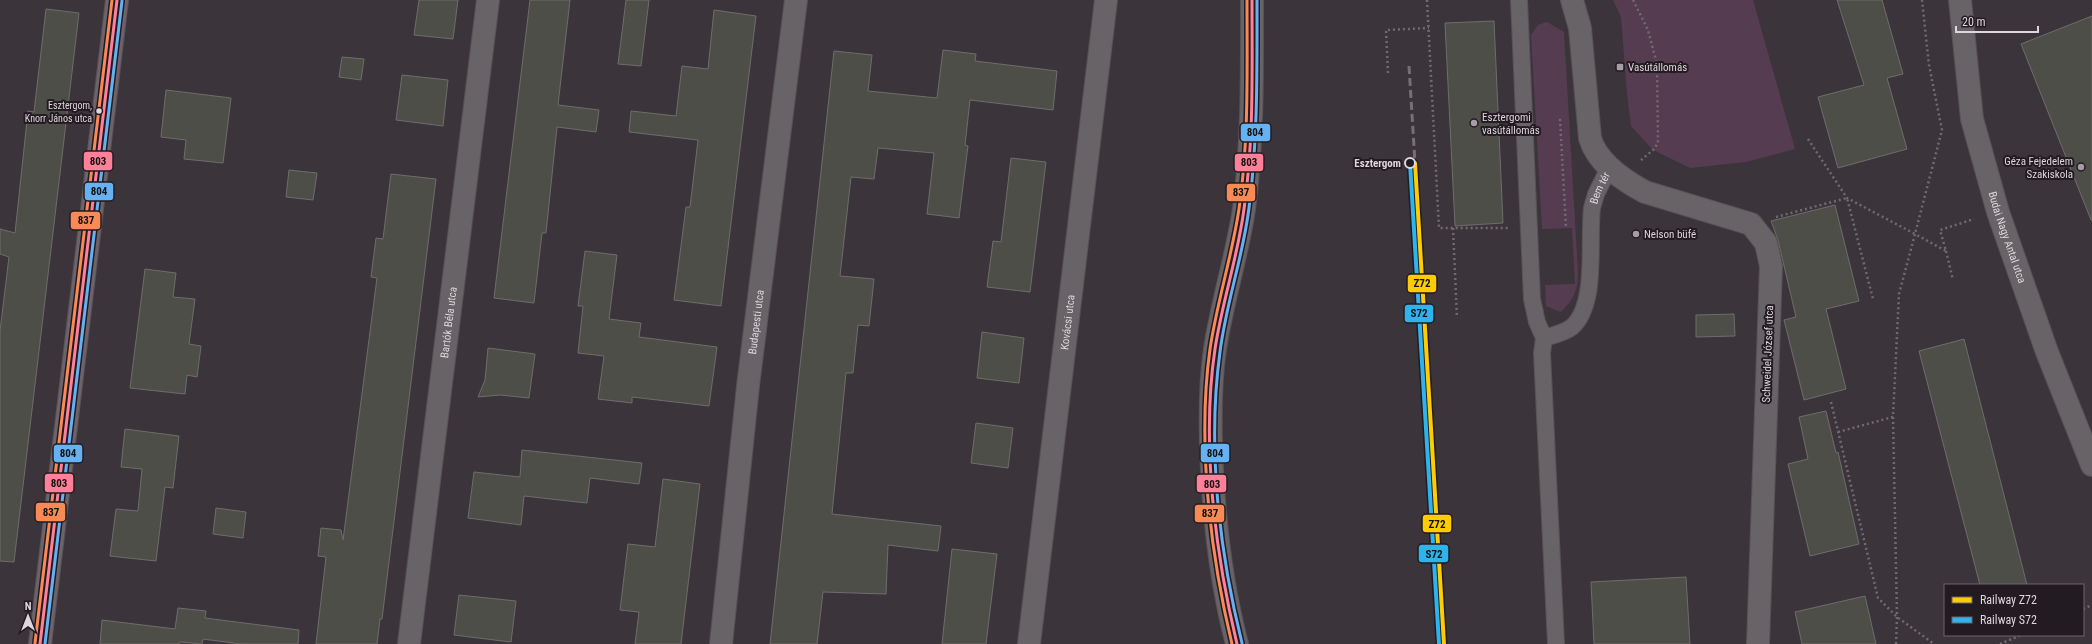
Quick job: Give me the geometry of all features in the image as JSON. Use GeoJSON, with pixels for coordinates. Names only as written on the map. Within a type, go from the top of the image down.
{"type":"FeatureCollection","features":[{"type":"Feature","properties":{"kind":"main road"},"geometry":{"type":"LineString","coordinates":[[40,644],[118,0]]}},
{"type":"Feature","properties":{"kind":"street","name":"Bartók Béla utca"},"geometry":{"type":"LineString","coordinates":[[409,644],[488,0]]}},
{"type":"Feature","properties":{"kind":"street","name":"Budapesti utca"},"geometry":{"type":"LineString","coordinates":[[721,644],[749,378],[796,0]]}},
{"type":"Feature","properties":{"kind":"street","name":"Kovácsi utca"},"geometry":{"type":"LineString","coordinates":[[1029,644],[1106,0]]}},
{"type":"Feature","properties":{"kind":"street"},"geometry":{"type":"LineString","coordinates":[[1237,644],[1221,568],[1215,523],[1210,423],[1212,375],[1215,349],[1238,243],[1246,191],[1251,107],[1252,0]]}},
{"type":"Feature","properties":{"kind":"street","name":"Bem tér"},"geometry":{"type":"LineString","coordinates":[[1572,0],[1580,28],[1590,138],[1596,153],[1609,168]]}},
{"type":"Feature","properties":{"kind":"street","name":"Budai Nagy Antal utca"},"geometry":{"type":"LineString","coordinates":[[1960,0],[1972,119],[1998,212],[2048,352],[2092,465]]}},
{"type":"Feature","properties":{"kind":"street"},"geometry":{"type":"LineString","coordinates":[[1609,168],[1631,185],[1645,192],[1751,224]]}},
{"type":"Feature","properties":{"kind":"street","name":"Schweidel József utca"},"geometry":{"type":"LineString","coordinates":[[1751,224],[1766,244],[1771,266],[1758,644]]}},
{"type":"Feature","properties":{"kind":"lane"},"geometry":{"type":"LineString","coordinates":[[1519,0],[1532,299],[1537,322],[1544,338],[1542,353],[1556,644]]}},
{"type":"Feature","properties":{"kind":"lane","name":"Bem tér"},"geometry":{"type":"LineString","coordinates":[[1544,338],[1563,333],[1573,326],[1586,304],[1592,208],[1596,194],[1609,168]]}},
{"type":"Feature","properties":{"kind":"path"},"geometry":{"type":"LineString","coordinates":[[1427,0],[1439,228],[1516,228]]}},
{"type":"Feature","properties":{"kind":"path"},"geometry":{"type":"LineString","coordinates":[[1896,644],[1897,618],[1893,417],[1899,294],[1942,130],[1929,65],[1922,0]]}},
{"type":"Feature","properties":{"kind":"path"},"geometry":{"type":"LineString","coordinates":[[1388,73],[1386,30],[1429,28]]}},
{"type":"Feature","properties":{"kind":"path"},"geometry":{"type":"LineString","coordinates":[[1560,118],[1566,228]]}},
{"type":"Feature","properties":{"kind":"path"},"geometry":{"type":"LineString","coordinates":[[1808,139],[1847,198],[1873,299]]}},
{"type":"Feature","properties":{"kind":"path"},"geometry":{"type":"LineString","coordinates":[[1751,224],[1847,198],[1946,251]]}},
{"type":"Feature","properties":{"kind":"path"},"geometry":{"type":"LineString","coordinates":[[1953,280],[1940,230],[1998,212]]}},
{"type":"Feature","properties":{"kind":"path"},"geometry":{"type":"LineString","coordinates":[[1453,228],[1457,318]]}},
{"type":"Feature","properties":{"kind":"path"},"geometry":{"type":"LineString","coordinates":[[1831,402],[1878,598],[1897,618],[1934,644]]}},
{"type":"Feature","properties":{"kind":"path"},"geometry":{"type":"LineString","coordinates":[[1838,432],[1893,417]]}},
{"type":"Feature","properties":{"kind":"path"},"geometry":{"type":"LineString","coordinates":[[2000,644],[2019,636]]}},
{"type":"Feature","properties":{"kind":"shaded area"},"geometry":{"type":"Polygon","coordinates":[[[1613,0],[1753,0],[1795,149],[1746,162],[1690,168],[1653,150],[1631,126],[1621,17],[1613,0]]]}},
{"type":"Feature","properties":{"kind":"shaded area"},"geometry":{"type":"Polygon","coordinates":[[[1547,22],[1564,32],[1578,273],[1574,295],[1561,312],[1546,306],[1545,285],[1575,284],[1572,228],[1542,229],[1531,35],[1538,25],[1547,22]]]}},
{"type":"Feature","properties":{"kind":"building"},"geometry":{"type":"Polygon","coordinates":[[[419,0],[458,0],[453,39],[414,35],[419,0]]]}},
{"type":"Feature","properties":{"kind":"building"},"geometry":{"type":"Polygon","coordinates":[[[530,0],[570,0],[558,105],[599,110],[596,132],[557,127],[546,233],[542,233],[534,303],[494,298],[530,0]]]}},
{"type":"Feature","properties":{"kind":"building"},"geometry":{"type":"Polygon","coordinates":[[[626,0],[649,0],[641,66],[618,64],[626,0]]]}},
{"type":"Feature","properties":{"kind":"building"},"geometry":{"type":"Polygon","coordinates":[[[1837,0],[1882,0],[1903,74],[1887,78],[1907,149],[1838,168],[1818,97],[1864,85],[1837,0]]]}},
{"type":"Feature","properties":{"kind":"building"},"geometry":{"type":"Polygon","coordinates":[[[46,9],[79,13],[14,562],[0,561],[0,331],[9,257],[0,254],[0,229],[15,233],[28,111],[34,112],[46,9]]]}},
{"type":"Feature","properties":{"kind":"building"},"geometry":{"type":"Polygon","coordinates":[[[714,10],[756,16],[721,306],[674,300],[686,207],[690,207],[698,140],[629,132],[631,111],[676,116],[682,66],[708,69],[714,10]]]}},
{"type":"Feature","properties":{"kind":"building","name":"Géza Fejedelem Szakiskola"},"geometry":{"type":"Polygon","coordinates":[[[2092,16],[2092,220],[2091,220],[2021,44],[2092,16]]]}},
{"type":"Feature","properties":{"kind":"building","name":"Esztergomi vasútállomás"},"geometry":{"type":"Polygon","coordinates":[[[1494,21],[1503,223],[1455,226],[1445,23],[1494,21]]]}},
{"type":"Feature","properties":{"kind":"building"},"geometry":{"type":"Polygon","coordinates":[[[943,50],[976,54],[975,61],[1057,71],[1053,110],[970,100],[965,145],[968,146],[959,218],[927,214],[934,153],[878,148],[874,179],[851,177],[840,276],[874,279],[869,326],[858,325],[853,373],[846,373],[832,514],[941,526],[938,551],[888,545],[886,594],[823,592],[817,644],[770,644],[834,51],[872,55],[868,91],[937,98],[943,50]]]}},
{"type":"Feature","properties":{"kind":"building"},"geometry":{"type":"Polygon","coordinates":[[[342,57],[364,59],[361,80],[339,77],[342,57]]]}},
{"type":"Feature","properties":{"kind":"building"},"geometry":{"type":"Polygon","coordinates":[[[402,75],[448,80],[443,126],[396,120],[402,75]]]}},
{"type":"Feature","properties":{"kind":"building"},"geometry":{"type":"Polygon","coordinates":[[[166,90],[231,98],[223,163],[184,159],[186,140],[161,137],[166,90]]]}},
{"type":"Feature","properties":{"kind":"building"},"geometry":{"type":"Polygon","coordinates":[[[1011,158],[1046,162],[1030,292],[987,287],[993,241],[1001,242],[1011,158]]]}},
{"type":"Feature","properties":{"kind":"building"},"geometry":{"type":"Polygon","coordinates":[[[289,170],[317,173],[313,200],[286,197],[289,170]]]}},
{"type":"Feature","properties":{"kind":"building"},"geometry":{"type":"Polygon","coordinates":[[[391,174],[436,179],[382,619],[380,619],[377,644],[316,644],[326,557],[318,556],[321,528],[341,530],[343,540],[377,278],[371,277],[376,238],[383,239],[391,174]]]}},
{"type":"Feature","properties":{"kind":"building"},"geometry":{"type":"Polygon","coordinates":[[[1835,205],[1859,301],[1826,309],[1846,389],[1804,400],[1784,320],[1796,317],[1778,240],[1771,221],[1835,205]]]}},
{"type":"Feature","properties":{"kind":"building"},"geometry":{"type":"Polygon","coordinates":[[[585,251],[617,255],[609,319],[641,323],[639,337],[717,347],[709,406],[632,397],[632,403],[598,399],[604,356],[578,353],[583,306],[578,306],[585,251]]]}},
{"type":"Feature","properties":{"kind":"building"},"geometry":{"type":"Polygon","coordinates":[[[145,269],[176,273],[173,297],[195,299],[189,344],[201,346],[197,377],[187,375],[185,394],[130,388],[145,269]]]}},
{"type":"Feature","properties":{"kind":"building"},"geometry":{"type":"Polygon","coordinates":[[[1734,314],[1735,336],[1696,337],[1696,315],[1734,314]]]}},
{"type":"Feature","properties":{"kind":"building"},"geometry":{"type":"Polygon","coordinates":[[[982,332],[1024,338],[1019,383],[977,378],[982,332]]]}},
{"type":"Feature","properties":{"kind":"building"},"geometry":{"type":"Polygon","coordinates":[[[1964,339],[2027,584],[1980,584],[1919,351],[1964,339]]]}},
{"type":"Feature","properties":{"kind":"building"},"geometry":{"type":"Polygon","coordinates":[[[488,348],[535,354],[529,398],[500,395],[478,397],[485,380],[488,348]]]}},
{"type":"Feature","properties":{"kind":"building"},"geometry":{"type":"Polygon","coordinates":[[[1826,411],[1836,453],[1838,452],[1859,544],[1810,556],[1788,464],[1808,459],[1799,417],[1826,411]]]}},
{"type":"Feature","properties":{"kind":"building"},"geometry":{"type":"Polygon","coordinates":[[[976,423],[1013,428],[1008,468],[971,463],[976,423]]]}},
{"type":"Feature","properties":{"kind":"building"},"geometry":{"type":"Polygon","coordinates":[[[125,429],[179,436],[173,488],[165,487],[156,561],[110,556],[116,509],[138,511],[142,469],[121,467],[125,429]]]}},
{"type":"Feature","properties":{"kind":"building"},"geometry":{"type":"Polygon","coordinates":[[[522,450],[642,463],[639,484],[590,478],[587,503],[524,496],[521,525],[468,518],[474,472],[520,477],[522,450]]]}},
{"type":"Feature","properties":{"kind":"building"},"geometry":{"type":"Polygon","coordinates":[[[663,479],[700,484],[681,644],[635,644],[639,612],[620,610],[628,544],[655,547],[663,479]]]}},
{"type":"Feature","properties":{"kind":"building"},"geometry":{"type":"Polygon","coordinates":[[[216,508],[246,512],[243,538],[213,534],[216,508]]]}},
{"type":"Feature","properties":{"kind":"building"},"geometry":{"type":"Polygon","coordinates":[[[952,549],[997,554],[986,644],[942,644],[952,549]]]}},
{"type":"Feature","properties":{"kind":"building"},"geometry":{"type":"Polygon","coordinates":[[[1686,577],[1690,644],[1594,644],[1591,582],[1686,577]]]}},
{"type":"Feature","properties":{"kind":"building"},"geometry":{"type":"Polygon","coordinates":[[[459,595],[516,601],[511,642],[454,635],[459,595]]]}},
{"type":"Feature","properties":{"kind":"building"},"geometry":{"type":"Polygon","coordinates":[[[1865,596],[1876,644],[1802,644],[1795,612],[1865,596]]]}},
{"type":"Feature","properties":{"kind":"building"},"geometry":{"type":"Polygon","coordinates":[[[178,608],[206,611],[205,618],[299,630],[298,644],[241,644],[203,639],[202,644],[180,642],[179,644],[100,644],[102,620],[175,629],[178,608]]]}},
{"type":"Feature","properties":{"kind":"railway"},"geometry":{"type":"LineString","coordinates":[[1409,66],[1415,163]]}},
{"type":"Feature","properties":{"kind":"rail line","name":"S72"},"geometry":{"type":"LineString","coordinates":[[1410,163],[1439,644]]}},
{"type":"Feature","properties":{"kind":"rail line","name":"Z72"},"geometry":{"type":"LineString","coordinates":[[1415,163],[1444,644]]}},
{"type":"Feature","properties":{"kind":"transit line","name":"837"},"geometry":{"type":"LineString","coordinates":[[35,643],[112,0]]}},
{"type":"Feature","properties":{"kind":"transit line","name":"803"},"geometry":{"type":"LineString","coordinates":[[40,644],[117,0]]}},
{"type":"Feature","properties":{"kind":"transit line","name":"837"},"geometry":{"type":"LineString","coordinates":[[1232,644],[1217,573],[1212,535],[1205,459],[1205,422],[1206,385],[1210,349],[1216,314],[1236,227],[1242,183],[1247,104],[1247,0]]}},
{"type":"Feature","properties":{"kind":"transit line","name":"803"},"geometry":{"type":"LineString","coordinates":[[1237,644],[1222,573],[1212,497],[1209,422],[1215,349],[1238,244],[1247,183],[1252,104],[1252,0]]}},
{"type":"Feature","properties":{"kind":"transit line","name":"804"},"geometry":{"type":"LineString","coordinates":[[1242,643],[1227,572],[1222,535],[1215,461],[1215,424],[1216,388],[1220,352],[1226,316],[1246,226],[1252,182],[1256,104],[1257,0]]}},
{"type":"Feature","properties":{"kind":"transit line","name":"804"},"geometry":{"type":"LineString","coordinates":[[45,644],[122,1]]}},
{"type":"Feature","properties":{"kind":"place","name":"Vasútállomás"},"geometry":{"type":"Point","coordinates":[1620,67]}},
{"type":"Feature","properties":{"kind":"place","name":"Esztergom, Knorr János utca"},"geometry":{"type":"Point","coordinates":[99,111]}},
{"type":"Feature","properties":{"kind":"place","name":"Esztergomi vasútállomás"},"geometry":{"type":"Point","coordinates":[1474,123]}},
{"type":"Feature","properties":{"kind":"place","name":"Esztergom"},"geometry":{"type":"Point","coordinates":[1410,163]}},
{"type":"Feature","properties":{"kind":"place","name":"Géza Fejedelem Szakiskola"},"geometry":{"type":"Point","coordinates":[2081,167]}},
{"type":"Feature","properties":{"kind":"place","name":"Nelson büfé"},"geometry":{"type":"Point","coordinates":[1636,234]}}]}
